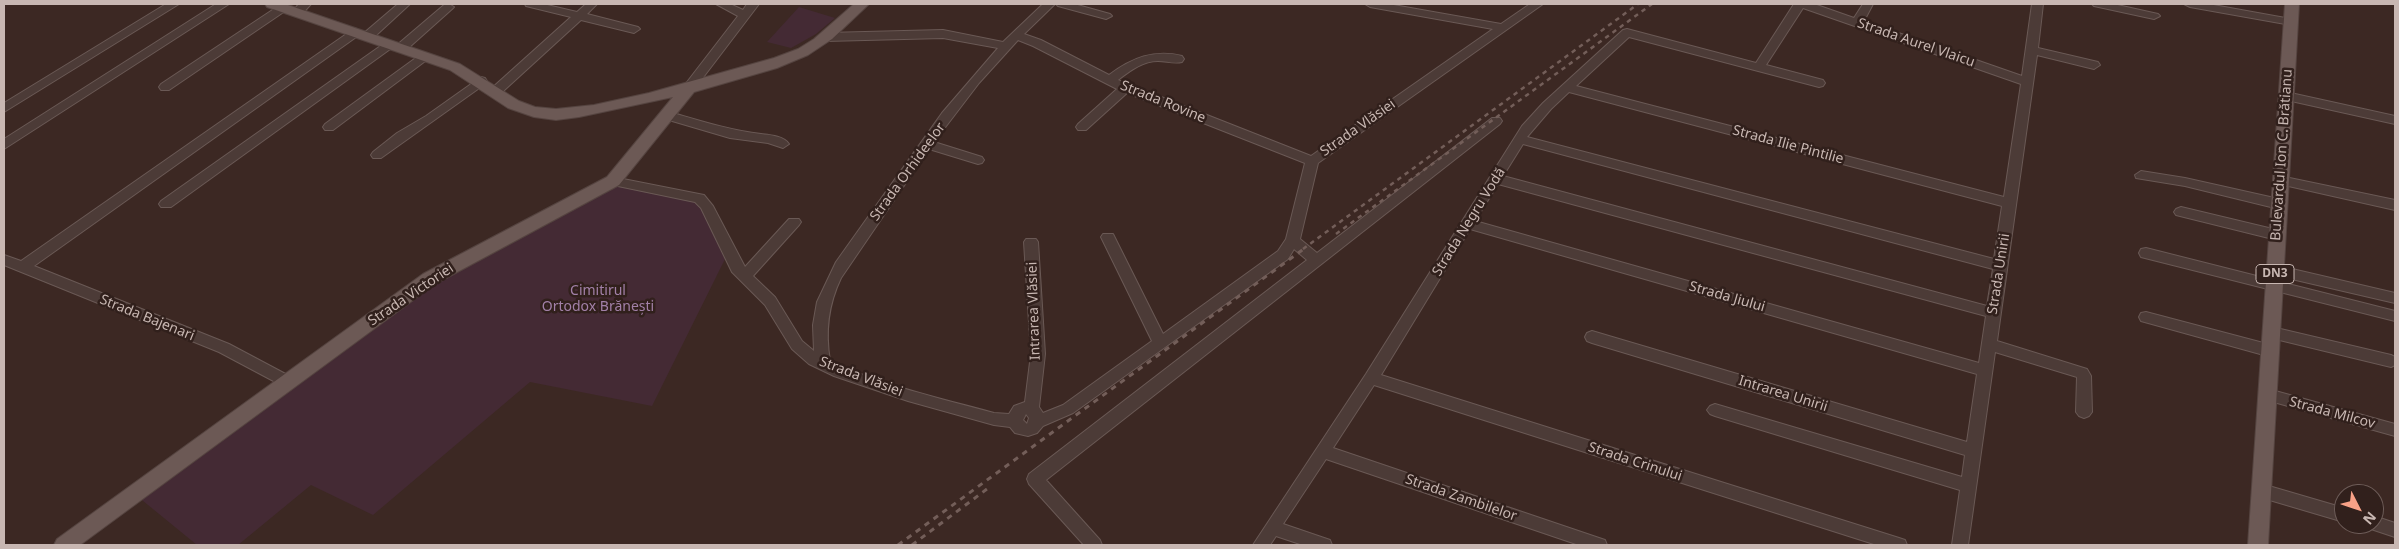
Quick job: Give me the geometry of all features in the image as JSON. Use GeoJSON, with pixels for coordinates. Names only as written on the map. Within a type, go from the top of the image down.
{"type":"FeatureCollection","features":[{"type":"Feature","properties":{"kind":"main road"},"geometry":{"type":"LineString","coordinates":[[290,7],[466,72],[523,109],[539,114],[557,114],[613,106],[688,89],[781,61],[803,52],[826,37],[862,4]]}},
{"type":"Feature","properties":{"kind":"main road","name":"Bulevardul Ion C. Brătianu"},"geometry":{"type":"LineString","coordinates":[[2258,545],[2292,4]]}},
{"type":"Feature","properties":{"kind":"main road","name":"Strada Victoriei"},"geometry":{"type":"LineString","coordinates":[[64,545],[429,280],[613,181],[688,89]]}},
{"type":"Feature","properties":{"kind":"street"},"geometry":{"type":"LineString","coordinates":[[4,108],[173,4]]}},
{"type":"Feature","properties":{"kind":"street"},"geometry":{"type":"LineString","coordinates":[[4,145],[223,4]]}},
{"type":"Feature","properties":{"kind":"street"},"geometry":{"type":"LineString","coordinates":[[22,268],[404,4]]}},
{"type":"Feature","properties":{"kind":"street"},"geometry":{"type":"LineString","coordinates":[[530,4],[634,29]]}},
{"type":"Feature","properties":{"kind":"street"},"geometry":{"type":"LineString","coordinates":[[496,91],[592,4]]}},
{"type":"Feature","properties":{"kind":"street"},"geometry":{"type":"LineString","coordinates":[[721,4],[745,15]]}},
{"type":"Feature","properties":{"kind":"street","name":"Strada Victoriei"},"geometry":{"type":"LineString","coordinates":[[688,89],[753,4]]}},
{"type":"Feature","properties":{"kind":"street","name":"Strada Orhideelor"},"geometry":{"type":"LineString","coordinates":[[822,365],[819,343],[820,322],[824,301],[832,282],[927,144],[981,73],[1049,4]]}},
{"type":"Feature","properties":{"kind":"street"},"geometry":{"type":"LineString","coordinates":[[1062,4],[1106,16]]}},
{"type":"Feature","properties":{"kind":"street"},"geometry":{"type":"LineString","coordinates":[[1370,4],[1501,27]]}},
{"type":"Feature","properties":{"kind":"street","name":"Strada Vlăsiei"},"geometry":{"type":"LineString","coordinates":[[613,181],[699,198],[706,206],[737,268],[777,310],[797,344],[822,365],[908,395],[994,418],[1014,421],[1019,412],[1034,415],[1068,409],[1284,255],[1293,240],[1312,161],[1501,27],[1537,4]]}},
{"type":"Feature","properties":{"kind":"street"},"geometry":{"type":"LineString","coordinates":[[1760,66],[1800,4]]}},
{"type":"Feature","properties":{"kind":"street","name":"Strada Aurel Vlaicu"},"geometry":{"type":"LineString","coordinates":[[1804,4],[2028,82]]}},
{"type":"Feature","properties":{"kind":"street"},"geometry":{"type":"LineString","coordinates":[[1857,24],[1868,4]]}},
{"type":"Feature","properties":{"kind":"street","name":"Strada Unirii"},"geometry":{"type":"LineString","coordinates":[[1960,545],[1975,452],[1993,313],[2038,4]]}},
{"type":"Feature","properties":{"kind":"street"},"geometry":{"type":"LineString","coordinates":[[2098,4],[2154,16]]}},
{"type":"Feature","properties":{"kind":"street"},"geometry":{"type":"LineString","coordinates":[[2190,4],[2291,22]]}},
{"type":"Feature","properties":{"kind":"street"},"geometry":{"type":"LineString","coordinates":[[165,88],[290,7]]}},
{"type":"Feature","properties":{"kind":"street"},"geometry":{"type":"LineString","coordinates":[[166,204],[395,46],[448,7]]}},
{"type":"Feature","properties":{"kind":"street","name":"Strada Negru Vodă"},"geometry":{"type":"LineString","coordinates":[[1262,545],[1497,179],[1520,139],[1536,118],[1627,33],[1819,82]]}},
{"type":"Feature","properties":{"kind":"street"},"geometry":{"type":"LineString","coordinates":[[826,37],[943,34],[974,38],[1006,46]]}},
{"type":"Feature","properties":{"kind":"street","name":"Strada Rovine"},"geometry":{"type":"LineString","coordinates":[[1017,36],[1037,43],[1126,88],[1312,161]]}},
{"type":"Feature","properties":{"kind":"street"},"geometry":{"type":"LineString","coordinates":[[2032,50],[2094,65]]}},
{"type":"Feature","properties":{"kind":"street"},"geometry":{"type":"LineString","coordinates":[[328,127],[424,56]]}},
{"type":"Feature","properties":{"kind":"street"},"geometry":{"type":"LineString","coordinates":[[1110,80],[1144,58],[1158,56],[1178,59]]}},
{"type":"Feature","properties":{"kind":"street"},"geometry":{"type":"LineString","coordinates":[[377,155],[401,136],[430,119],[481,80]]}},
{"type":"Feature","properties":{"kind":"street"},"geometry":{"type":"LineString","coordinates":[[1082,127],[1126,88]]}},
{"type":"Feature","properties":{"kind":"street","name":"Strada Ilie Pintilie"},"geometry":{"type":"LineString","coordinates":[[1567,88],[2010,203]]}},
{"type":"Feature","properties":{"kind":"street"},"geometry":{"type":"LineString","coordinates":[[2286,96],[2395,120]]}},
{"type":"Feature","properties":{"kind":"street"},"geometry":{"type":"LineString","coordinates":[[666,116],[730,134],[770,139],[783,144]]}},
{"type":"Feature","properties":{"kind":"street"},"geometry":{"type":"LineString","coordinates":[[1094,545],[1035,479],[1496,121]]}},
{"type":"Feature","properties":{"kind":"street"},"geometry":{"type":"LineString","coordinates":[[1520,139],[2000,266]]}},
{"type":"Feature","properties":{"kind":"street"},"geometry":{"type":"LineString","coordinates":[[927,144],[978,160]]}},
{"type":"Feature","properties":{"kind":"street"},"geometry":{"type":"LineString","coordinates":[[2141,175],[2185,182],[2279,204]]}},
{"type":"Feature","properties":{"kind":"street"},"geometry":{"type":"LineString","coordinates":[[1497,179],[1993,313]]}},
{"type":"Feature","properties":{"kind":"street"},"geometry":{"type":"LineString","coordinates":[[2280,180],[2395,205]]}},
{"type":"Feature","properties":{"kind":"street"},"geometry":{"type":"LineString","coordinates":[[2181,212],[2277,235]]}},
{"type":"Feature","properties":{"kind":"street"},"geometry":{"type":"LineString","coordinates":[[744,277],[794,222]]}},
{"type":"Feature","properties":{"kind":"street","name":"Strada Jiului"},"geometry":{"type":"LineString","coordinates":[[1468,224],[1986,371]]}},
{"type":"Feature","properties":{"kind":"street"},"geometry":{"type":"LineString","coordinates":[[1108,236],[1160,343]]}},
{"type":"Feature","properties":{"kind":"street"},"geometry":{"type":"LineString","coordinates":[[1293,240],[1316,260]]}},
{"type":"Feature","properties":{"kind":"street","name":"Intrarea Vlăsiei"},"geometry":{"type":"LineString","coordinates":[[1031,242],[1038,354],[1034,415]]}},
{"type":"Feature","properties":{"kind":"street"},"geometry":{"type":"LineString","coordinates":[[2146,253],[2275,278],[2395,298]]}},
{"type":"Feature","properties":{"kind":"street","name":"Strada Bajenari"},"geometry":{"type":"LineString","coordinates":[[4,260],[224,348],[288,382]]}},
{"type":"Feature","properties":{"kind":"street"},"geometry":{"type":"LineString","coordinates":[[2275,278],[2395,316]]}},
{"type":"Feature","properties":{"kind":"street"},"geometry":{"type":"LineString","coordinates":[[2146,317],[2271,351]]}},
{"type":"Feature","properties":{"kind":"street"},"geometry":{"type":"LineString","coordinates":[[2272,333],[2391,361]]}},
{"type":"Feature","properties":{"kind":"street","name":"Intrarea Unirii"},"geometry":{"type":"LineString","coordinates":[[1592,337],[1975,452]]}},
{"type":"Feature","properties":{"kind":"street"},"geometry":{"type":"LineString","coordinates":[[1989,344],[2082,373],[2084,376],[2084,412]]}},
{"type":"Feature","properties":{"kind":"street","name":"Strada Crinului"},"geometry":{"type":"LineString","coordinates":[[1370,378],[1899,545]]}},
{"type":"Feature","properties":{"kind":"street","name":"Strada Milcov"},"geometry":{"type":"LineString","coordinates":[[2268,395],[2395,430]]}},
{"type":"Feature","properties":{"kind":"street"},"geometry":{"type":"LineString","coordinates":[[1715,410],[1969,486]]}},
{"type":"Feature","properties":{"kind":"street","name":"Strada Zambilelor"},"geometry":{"type":"LineString","coordinates":[[1323,451],[1599,545]]}},
{"type":"Feature","properties":{"kind":"street"},"geometry":{"type":"LineString","coordinates":[[2262,490],[2334,512]]}},
{"type":"Feature","properties":{"kind":"street"},"geometry":{"type":"LineString","coordinates":[[1273,528],[1324,545]]}},
{"type":"Feature","properties":{"kind":"green space"},"geometry":{"type":"Polygon","coordinates":[[[799,7],[835,18],[816,34],[791,48],[767,42],[799,7]]]}},
{"type":"Feature","properties":{"kind":"green space","name":"Cimitirul Ortodox Brănești"},"geometry":{"type":"Polygon","coordinates":[[[614,182],[683,193],[700,205],[725,259],[652,406],[530,382],[373,515],[311,485],[238,545],[197,545],[137,496],[428,283],[614,182]]]}},
{"type":"Feature","properties":{"kind":"railway"},"geometry":{"type":"LineString","coordinates":[[1303,249],[1638,4]]}},
{"type":"Feature","properties":{"kind":"railway"},"geometry":{"type":"LineString","coordinates":[[1336,234],[1652,4]]}},
{"type":"Feature","properties":{"kind":"railway"},"geometry":{"type":"LineString","coordinates":[[898,545],[1305,248]]}},
{"type":"Feature","properties":{"kind":"railway"},"geometry":{"type":"LineString","coordinates":[[912,545],[991,486]]}}]}
